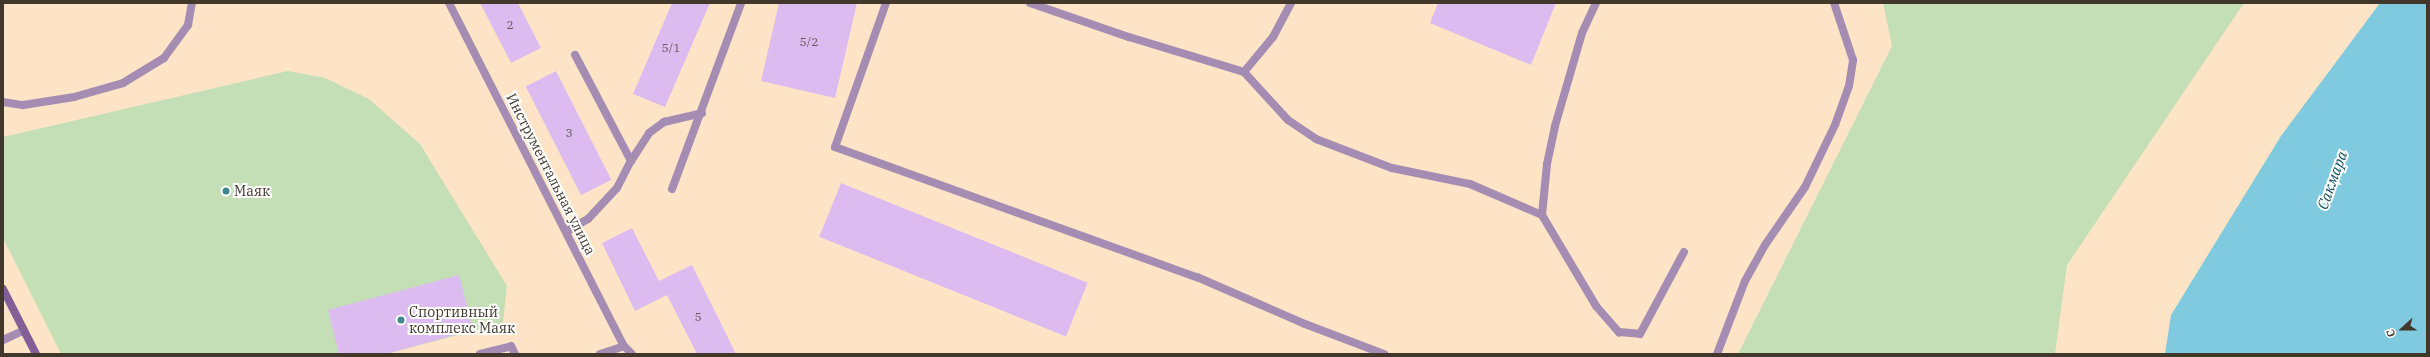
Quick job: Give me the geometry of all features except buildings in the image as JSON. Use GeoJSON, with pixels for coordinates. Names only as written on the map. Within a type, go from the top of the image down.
{"type":"FeatureCollection","features":[{"type":"Feature","properties":{"kind":"street"},"geometry":{"type":"LineString","coordinates":[[3,102],[23,105],[74,97],[123,83],[164,58],[188,25],[192,3]]}},
{"type":"Feature","properties":{"kind":"street","name":"Инструментальная улица"},"geometry":{"type":"LineString","coordinates":[[449,3],[624,346],[632,354]]}},
{"type":"Feature","properties":{"kind":"street"},"geometry":{"type":"LineString","coordinates":[[672,188],[702,113],[741,3]]}},
{"type":"Feature","properties":{"kind":"street"},"geometry":{"type":"LineString","coordinates":[[886,3],[835,147],[1198,276],[1305,324],[1384,354]]}},
{"type":"Feature","properties":{"kind":"street"},"geometry":{"type":"LineString","coordinates":[[1030,3],[1129,37],[1244,72],[1288,120],[1316,139],[1392,168],[1470,184],[1542,215],[1596,306],[1619,332],[1640,334],[1684,252]]}},
{"type":"Feature","properties":{"kind":"street"},"geometry":{"type":"LineString","coordinates":[[1244,72],[1273,37],[1291,3]]}},
{"type":"Feature","properties":{"kind":"street"},"geometry":{"type":"LineString","coordinates":[[1542,215],[1548,164],[1555,126],[1582,33],[1596,3]]}},
{"type":"Feature","properties":{"kind":"street"},"geometry":{"type":"LineString","coordinates":[[1717,354],[1745,281],[1765,245],[1805,187],[1835,125],[1849,86],[1853,60],[1834,3]]}},
{"type":"Feature","properties":{"kind":"street"},"geometry":{"type":"LineString","coordinates":[[575,55],[631,161]]}},
{"type":"Feature","properties":{"kind":"street"},"geometry":{"type":"LineString","coordinates":[[566,232],[588,219],[617,188],[631,161],[649,133],[664,122],[702,113]]}},
{"type":"Feature","properties":{"kind":"street"},"geometry":{"type":"LineString","coordinates":[[3,289],[36,354]]}},
{"type":"Feature","properties":{"kind":"street"},"geometry":{"type":"LineString","coordinates":[[3,340],[24,330]]}},
{"type":"Feature","properties":{"kind":"street"},"geometry":{"type":"LineString","coordinates":[[480,354],[511,346],[514,354]]}},
{"type":"Feature","properties":{"kind":"street"},"geometry":{"type":"LineString","coordinates":[[600,354],[624,346]]}},
{"type":"Feature","properties":{"kind":"green space"},"geometry":{"type":"Polygon","coordinates":[[[1883,3],[2244,3],[2067,265],[2055,354],[1738,354],[1892,46],[1883,3]]]}},
{"type":"Feature","properties":{"kind":"green space","name":"Маяк"},"geometry":{"type":"Polygon","coordinates":[[[288,71],[325,78],[369,99],[420,144],[507,286],[503,323],[386,354],[61,354],[3,238],[3,137],[288,71]]]}},
{"type":"Feature","properties":{"kind":"water","name":"Сакмара"},"geometry":{"type":"Polygon","coordinates":[[[2380,3],[2427,3],[2427,354],[2165,354],[2171,315],[2281,136],[2380,3]]]}},
{"type":"Feature","properties":{"kind":"place","name":"Маяк"},"geometry":{"type":"Point","coordinates":[226,191]}},
{"type":"Feature","properties":{"kind":"place","name":"Спортивный комплекс Маяк"},"geometry":{"type":"Point","coordinates":[401,320]}}]}
